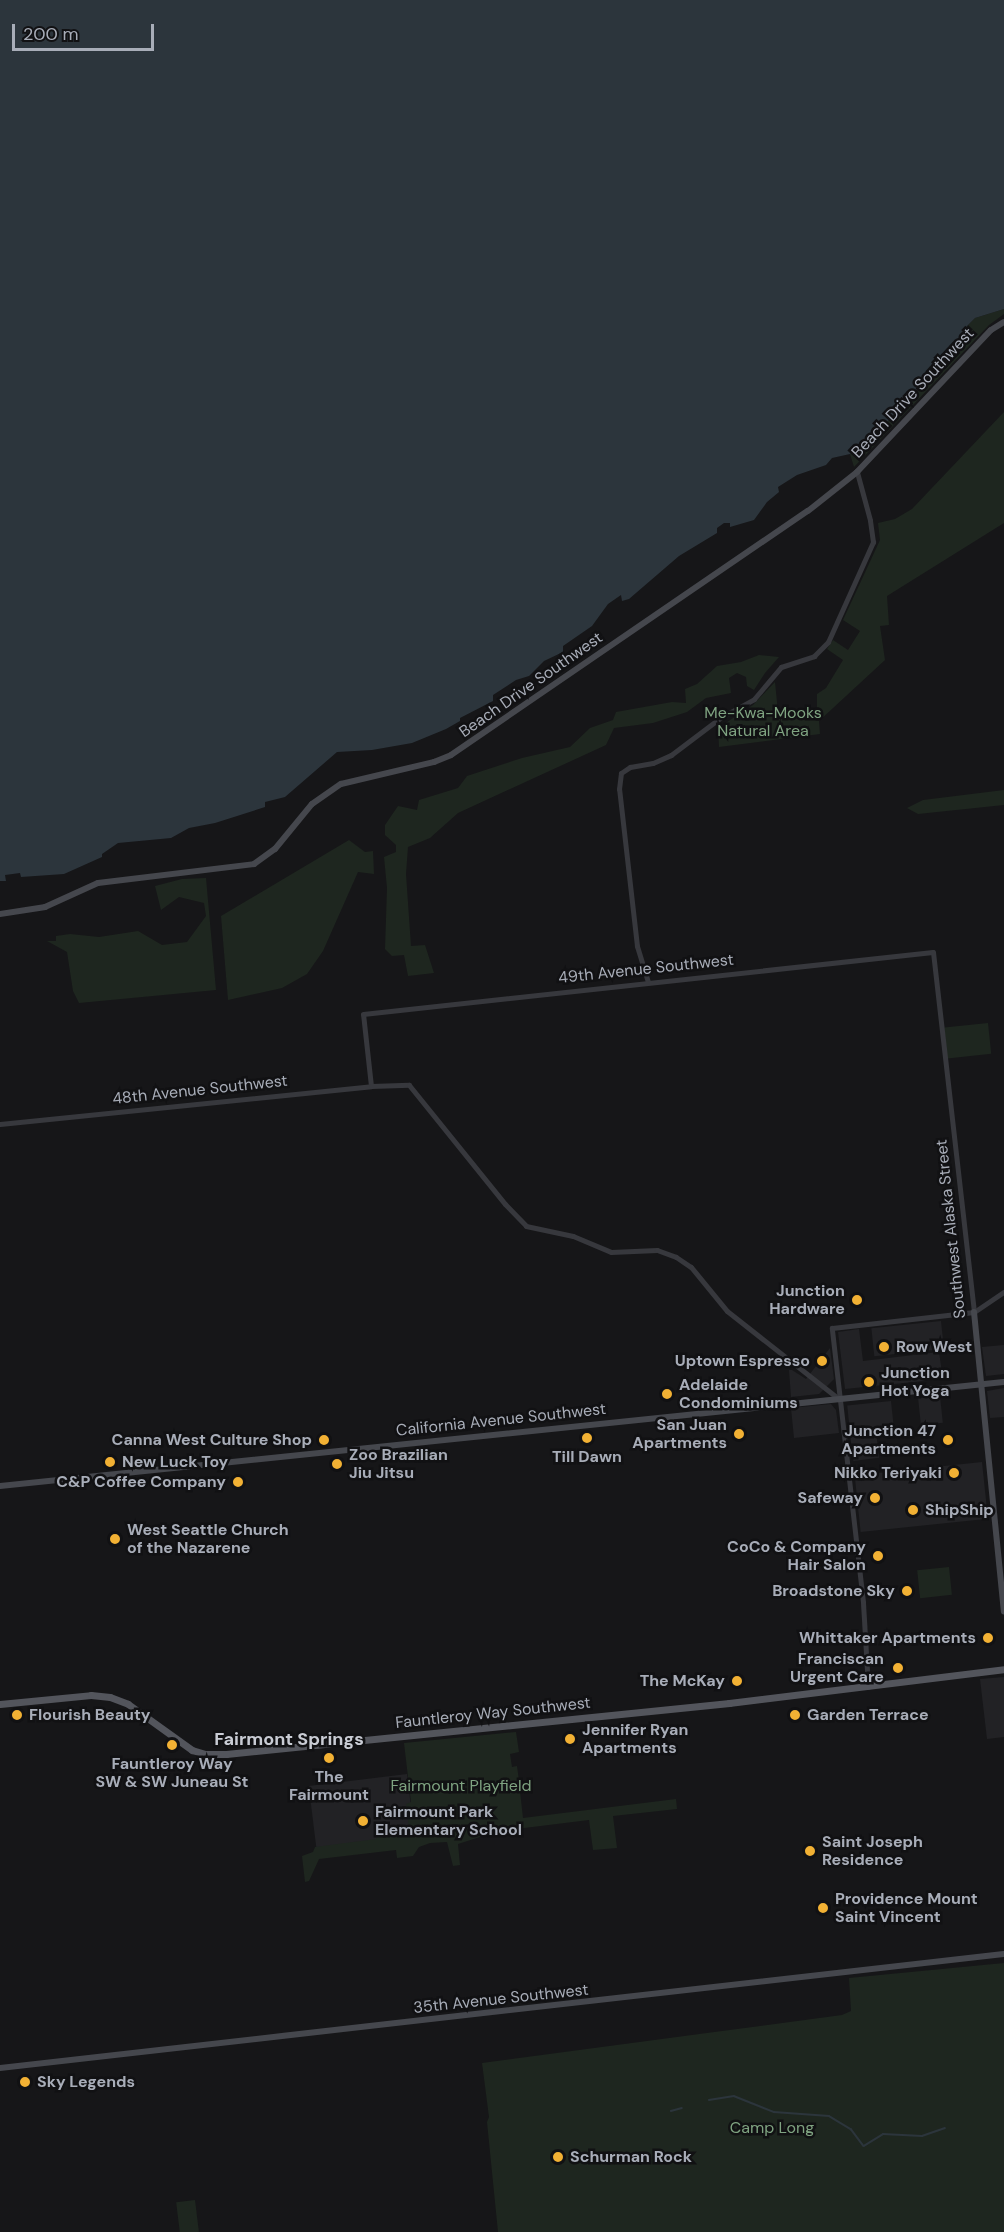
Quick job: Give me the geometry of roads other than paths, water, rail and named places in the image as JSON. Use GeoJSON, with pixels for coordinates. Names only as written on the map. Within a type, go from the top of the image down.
{"type":"FeatureCollection","features":[{"type":"Feature","properties":{"kind":"main road","name":"Beach Drive Southwest"},"geometry":{"type":"LineString","coordinates":[[0,914],[45,906],[98,883],[254,864],[275,849],[301,815],[326,793],[351,781],[434,762],[459,751],[753,550],[857,472],[991,330],[1004,322]]}},
{"type":"Feature","properties":{"kind":"main road","name":"Southwest Alaska Street"},"geometry":{"type":"LineString","coordinates":[[974,1312],[1004,1611]]}},
{"type":"Feature","properties":{"kind":"main road","name":"California Avenue Southwest"},"geometry":{"type":"LineString","coordinates":[[0,1486],[1004,1382]]}},
{"type":"Feature","properties":{"kind":"main road","name":"Fauntleroy Way Southwest"},"geometry":{"type":"LineString","coordinates":[[0,1704],[91,1695],[110,1697],[128,1704],[192,1750],[226,1754],[868,1687],[1004,1669]]}},
{"type":"Feature","properties":{"kind":"main road","name":"35th Avenue Southwest"},"geometry":{"type":"LineString","coordinates":[[0,2068],[1004,1954]]}},
{"type":"Feature","properties":{"kind":"street"},"geometry":{"type":"LineString","coordinates":[[648,981],[637,946],[619,777],[623,770],[671,755],[720,718],[754,699],[781,667],[814,656],[828,642],[873,542],[857,472]]}},
{"type":"Feature","properties":{"kind":"street","name":"49th Avenue Southwest"},"geometry":{"type":"LineString","coordinates":[[371,1086],[363,1014],[648,981],[933,952]]}},
{"type":"Feature","properties":{"kind":"street","name":"Southwest Alaska Street"},"geometry":{"type":"LineString","coordinates":[[933,952],[974,1312]]}},
{"type":"Feature","properties":{"kind":"street","name":"48th Avenue Southwest"},"geometry":{"type":"LineString","coordinates":[[0,1124],[402,1083],[415,1089],[505,1204],[526,1226],[573,1236],[611,1252],[657,1250],[676,1257],[691,1267],[727,1311],[839,1399]]}},
{"type":"Feature","properties":{"kind":"street"},"geometry":{"type":"LineString","coordinates":[[868,1687],[863,1602],[832,1328],[974,1312],[1004,1292]]}},
{"type":"Feature","properties":{"kind":"waterway"},"geometry":{"type":"LineString","coordinates":[[709,2100],[734,2096],[774,2112],[829,2116],[851,2129],[864,2146],[883,2134],[922,2136],[945,2128]]}},
{"type":"Feature","properties":{"kind":"waterway"},"geometry":{"type":"LineString","coordinates":[[671,2111],[682,2108]]}},
{"type":"Feature","properties":{"kind":"place","name":"Junction Hardware"},"geometry":{"type":"Point","coordinates":[857,1300]}},
{"type":"Feature","properties":{"kind":"place","name":"Row West"},"geometry":{"type":"Point","coordinates":[884,1347]}},
{"type":"Feature","properties":{"kind":"place","name":"Uptown Espresso"},"geometry":{"type":"Point","coordinates":[822,1361]}},
{"type":"Feature","properties":{"kind":"place","name":"Junction Hot Yoga"},"geometry":{"type":"Point","coordinates":[869,1382]}},
{"type":"Feature","properties":{"kind":"place","name":"Adelaide Condominiums"},"geometry":{"type":"Point","coordinates":[667,1394]}},
{"type":"Feature","properties":{"kind":"place","name":"San Juan Apartments"},"geometry":{"type":"Point","coordinates":[739,1434]}},
{"type":"Feature","properties":{"kind":"place","name":"Till Dawn"},"geometry":{"type":"Point","coordinates":[587,1438]}},
{"type":"Feature","properties":{"kind":"place","name":"Canna West Culture Shop"},"geometry":{"type":"Point","coordinates":[324,1440]}},
{"type":"Feature","properties":{"kind":"place","name":"Junction 47 Apartments"},"geometry":{"type":"Point","coordinates":[948,1440]}},
{"type":"Feature","properties":{"kind":"place","name":"New Luck Toy"},"geometry":{"type":"Point","coordinates":[110,1462]}},
{"type":"Feature","properties":{"kind":"place","name":"Zoo Brazilian Jiu Jitsu"},"geometry":{"type":"Point","coordinates":[337,1464]}},
{"type":"Feature","properties":{"kind":"place","name":"Nikko Teriyaki"},"geometry":{"type":"Point","coordinates":[954,1473]}},
{"type":"Feature","properties":{"kind":"place","name":"C&P Coffee Company"},"geometry":{"type":"Point","coordinates":[238,1482]}},
{"type":"Feature","properties":{"kind":"place","name":"Safeway"},"geometry":{"type":"Point","coordinates":[875,1498]}},
{"type":"Feature","properties":{"kind":"place","name":"ShipShip"},"geometry":{"type":"Point","coordinates":[913,1510]}},
{"type":"Feature","properties":{"kind":"place","name":"West Seattle Church of the Nazarene"},"geometry":{"type":"Point","coordinates":[115,1539]}},
{"type":"Feature","properties":{"kind":"place","name":"CoCo & Company Hair Salon"},"geometry":{"type":"Point","coordinates":[878,1556]}},
{"type":"Feature","properties":{"kind":"place","name":"Broadstone Sky"},"geometry":{"type":"Point","coordinates":[907,1591]}},
{"type":"Feature","properties":{"kind":"place","name":"Whittaker Apartments"},"geometry":{"type":"Point","coordinates":[988,1638]}},
{"type":"Feature","properties":{"kind":"place","name":"Franciscan Urgent Care"},"geometry":{"type":"Point","coordinates":[898,1668]}},
{"type":"Feature","properties":{"kind":"place","name":"The McKay"},"geometry":{"type":"Point","coordinates":[737,1681]}},
{"type":"Feature","properties":{"kind":"place","name":"Flourish Beauty"},"geometry":{"type":"Point","coordinates":[17,1715]}},
{"type":"Feature","properties":{"kind":"place","name":"Garden Terrace"},"geometry":{"type":"Point","coordinates":[795,1715]}},
{"type":"Feature","properties":{"kind":"place","name":"Jennifer Ryan Apartments"},"geometry":{"type":"Point","coordinates":[570,1739]}},
{"type":"Feature","properties":{"kind":"place","name":"Fauntleroy Way SW & SW Juneau St"},"geometry":{"type":"Point","coordinates":[172,1745]}},
{"type":"Feature","properties":{"kind":"place","name":"The Fairmount"},"geometry":{"type":"Point","coordinates":[329,1758]}},
{"type":"Feature","properties":{"kind":"place","name":"Fairmount Park Elementary School"},"geometry":{"type":"Point","coordinates":[363,1821]}},
{"type":"Feature","properties":{"kind":"place","name":"Saint Joseph Residence"},"geometry":{"type":"Point","coordinates":[810,1851]}},
{"type":"Feature","properties":{"kind":"place","name":"Providence Mount Saint Vincent"},"geometry":{"type":"Point","coordinates":[823,1908]}},
{"type":"Feature","properties":{"kind":"place","name":"Sky Legends"},"geometry":{"type":"Point","coordinates":[25,2082]}},
{"type":"Feature","properties":{"kind":"place","name":"Schurman Rock"},"geometry":{"type":"Point","coordinates":[558,2157]}},
{"type":"Feature","properties":{"kind":"district","name":"Fairmont Springs"},"geometry":{"type":"Point","coordinates":[289,1739]}},
{"type":"Feature","properties":{"kind":"park label","name":"Me-Kwa-Mooks Natural Area"},"geometry":{"type":"Point","coordinates":[763,722]}},
{"type":"Feature","properties":{"kind":"park label","name":"Fairmount Playfield"},"geometry":{"type":"Point","coordinates":[461,1786]}},
{"type":"Feature","properties":{"kind":"park label","name":"Camp Long"},"geometry":{"type":"Point","coordinates":[772,2128]}}]}
